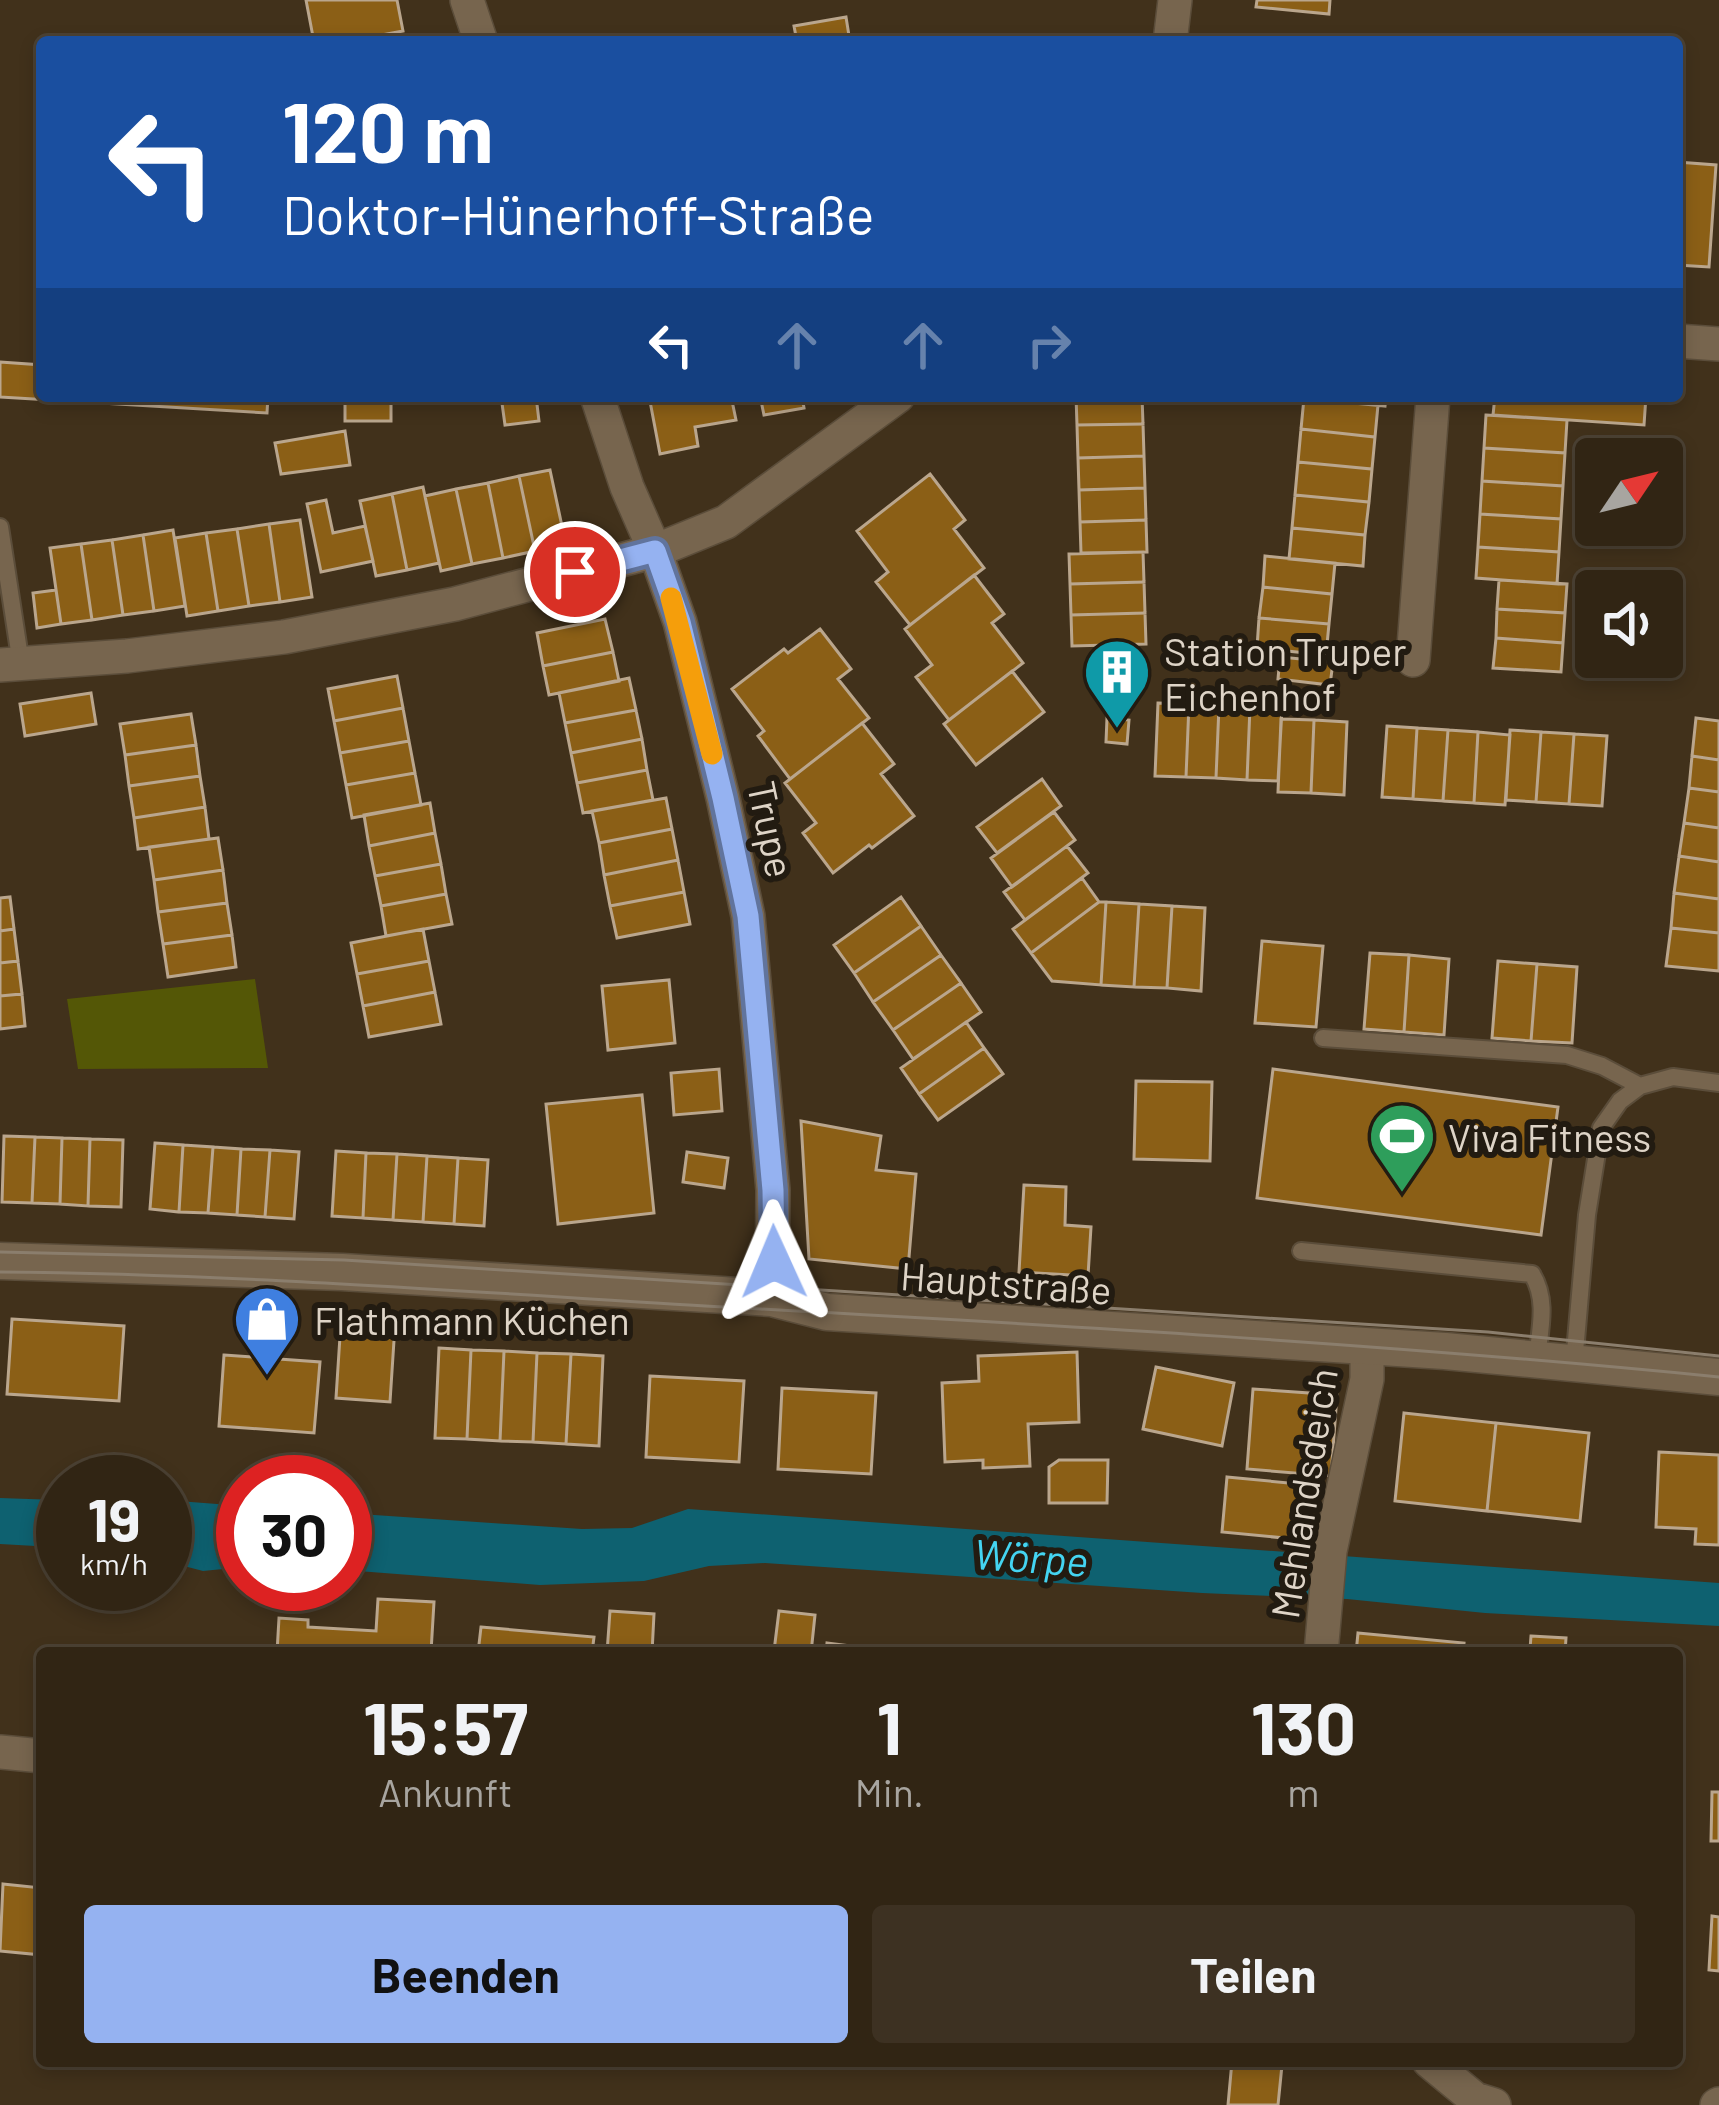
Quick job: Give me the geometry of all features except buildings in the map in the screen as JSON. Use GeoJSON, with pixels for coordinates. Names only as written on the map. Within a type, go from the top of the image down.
{"type":"FeatureCollection","features":[{"type":"Feature","properties":{"kind":"street"},"geometry":{"type":"LineString","coordinates":[[467,0],[479,36]]}},
{"type":"Feature","properties":{"kind":"street"},"geometry":{"type":"LineString","coordinates":[[1171,36],[1175,0]]}},
{"type":"Feature","properties":{"kind":"street"},"geometry":{"type":"LineString","coordinates":[[1683,341],[1719,344]]}},
{"type":"Feature","properties":{"kind":"street","name":"Trupe"},"geometry":{"type":"LineString","coordinates":[[599,402],[626,487],[680,622],[748,916],[773,1190],[772,1298]]}},
{"type":"Feature","properties":{"kind":"street"},"geometry":{"type":"LineString","coordinates":[[11,665],[284,637],[455,604],[655,551],[726,522],[890,402]]}},
{"type":"Feature","properties":{"kind":"street"},"geometry":{"type":"LineString","coordinates":[[1413,660],[1433,402]]}},
{"type":"Feature","properties":{"kind":"street","name":"Hauptstraße"},"geometry":{"type":"LineString","coordinates":[[0,1261],[342,1272],[772,1298],[827,1312],[1537,1358],[1719,1377]]}},
{"type":"Feature","properties":{"kind":"street","name":"Mehlandsdeich"},"geometry":{"type":"LineString","coordinates":[[1323,1647],[1330,1551],[1367,1379],[1366,1346]]}},
{"type":"Feature","properties":{"kind":"street"},"geometry":{"type":"LineString","coordinates":[[0,1752],[36,1755]]}},
{"type":"Feature","properties":{"kind":"street"},"geometry":{"type":"LineString","coordinates":[[1436,2067],[1475,2098],[1494,2105]]}},
{"type":"Feature","properties":{"kind":"lane"},"geometry":{"type":"LineString","coordinates":[[0,526],[11,665]]}},
{"type":"Feature","properties":{"kind":"lane"},"geometry":{"type":"LineString","coordinates":[[1323,1038],[1567,1055],[1640,1086]]}},
{"type":"Feature","properties":{"kind":"lane"},"geometry":{"type":"LineString","coordinates":[[1574,1363],[1600,1127],[1620,1101],[1640,1086],[1673,1077],[1719,1083]]}},
{"type":"Feature","properties":{"kind":"lane"},"geometry":{"type":"LineString","coordinates":[[1301,1251],[1532,1274],[1541,1289],[1537,1358]]}},
{"type":"Feature","properties":{"kind":"shaded area"},"geometry":{"type":"Polygon","coordinates":[[[255,979],[268,1068],[78,1069],[67,999],[255,979]]]}},
{"type":"Feature","properties":{"kind":"water"},"geometry":{"type":"Polygon","coordinates":[[[0,1498],[36,1499],[36,1546],[0,1544],[0,1498]]]}},
{"type":"Feature","properties":{"kind":"water"},"geometry":{"type":"Polygon","coordinates":[[[192,1502],[216,1504],[216,1570],[192,1568],[192,1502]]]}},
{"type":"Feature","properties":{"kind":"water","name":"Wörpe"},"geometry":{"type":"Polygon","coordinates":[[[688,1509],[1719,1583],[1719,1626],[765,1563],[709,1566],[644,1581],[540,1585],[372,1572],[372,1515],[632,1528],[688,1509]]]}},
{"type":"Feature","properties":{"kind":"tram line"},"geometry":{"type":"LineString","coordinates":[[0,1252],[344,1260],[1488,1332],[1719,1356]]}},
{"type":"Feature","properties":{"kind":"tram line"},"geometry":{"type":"LineString","coordinates":[[0,1272],[272,1280],[1097,1328],[1719,1377]]}},
{"type":"Feature","properties":{"kind":"slow traffic"},"geometry":{"type":"LineString","coordinates":[[671,598],[712,754]]}},
{"type":"Feature","properties":{"kind":"place","name":"Station Truper Eichenhof"},"geometry":{"type":"Point","coordinates":[1117,731]}},
{"type":"Feature","properties":{"kind":"place","name":"Viva Fitness"},"geometry":{"type":"Point","coordinates":[1402,1195]}},
{"type":"Feature","properties":{"kind":"place","name":"Flathmann Küchen"},"geometry":{"type":"Point","coordinates":[267,1378]}},
{"type":"Feature","properties":{"kind":"route"},"geometry":{"type":"LineString","coordinates":[[575,572],[655,551],[680,622],[748,916],[773,1190],[774,1262]]}}]}
